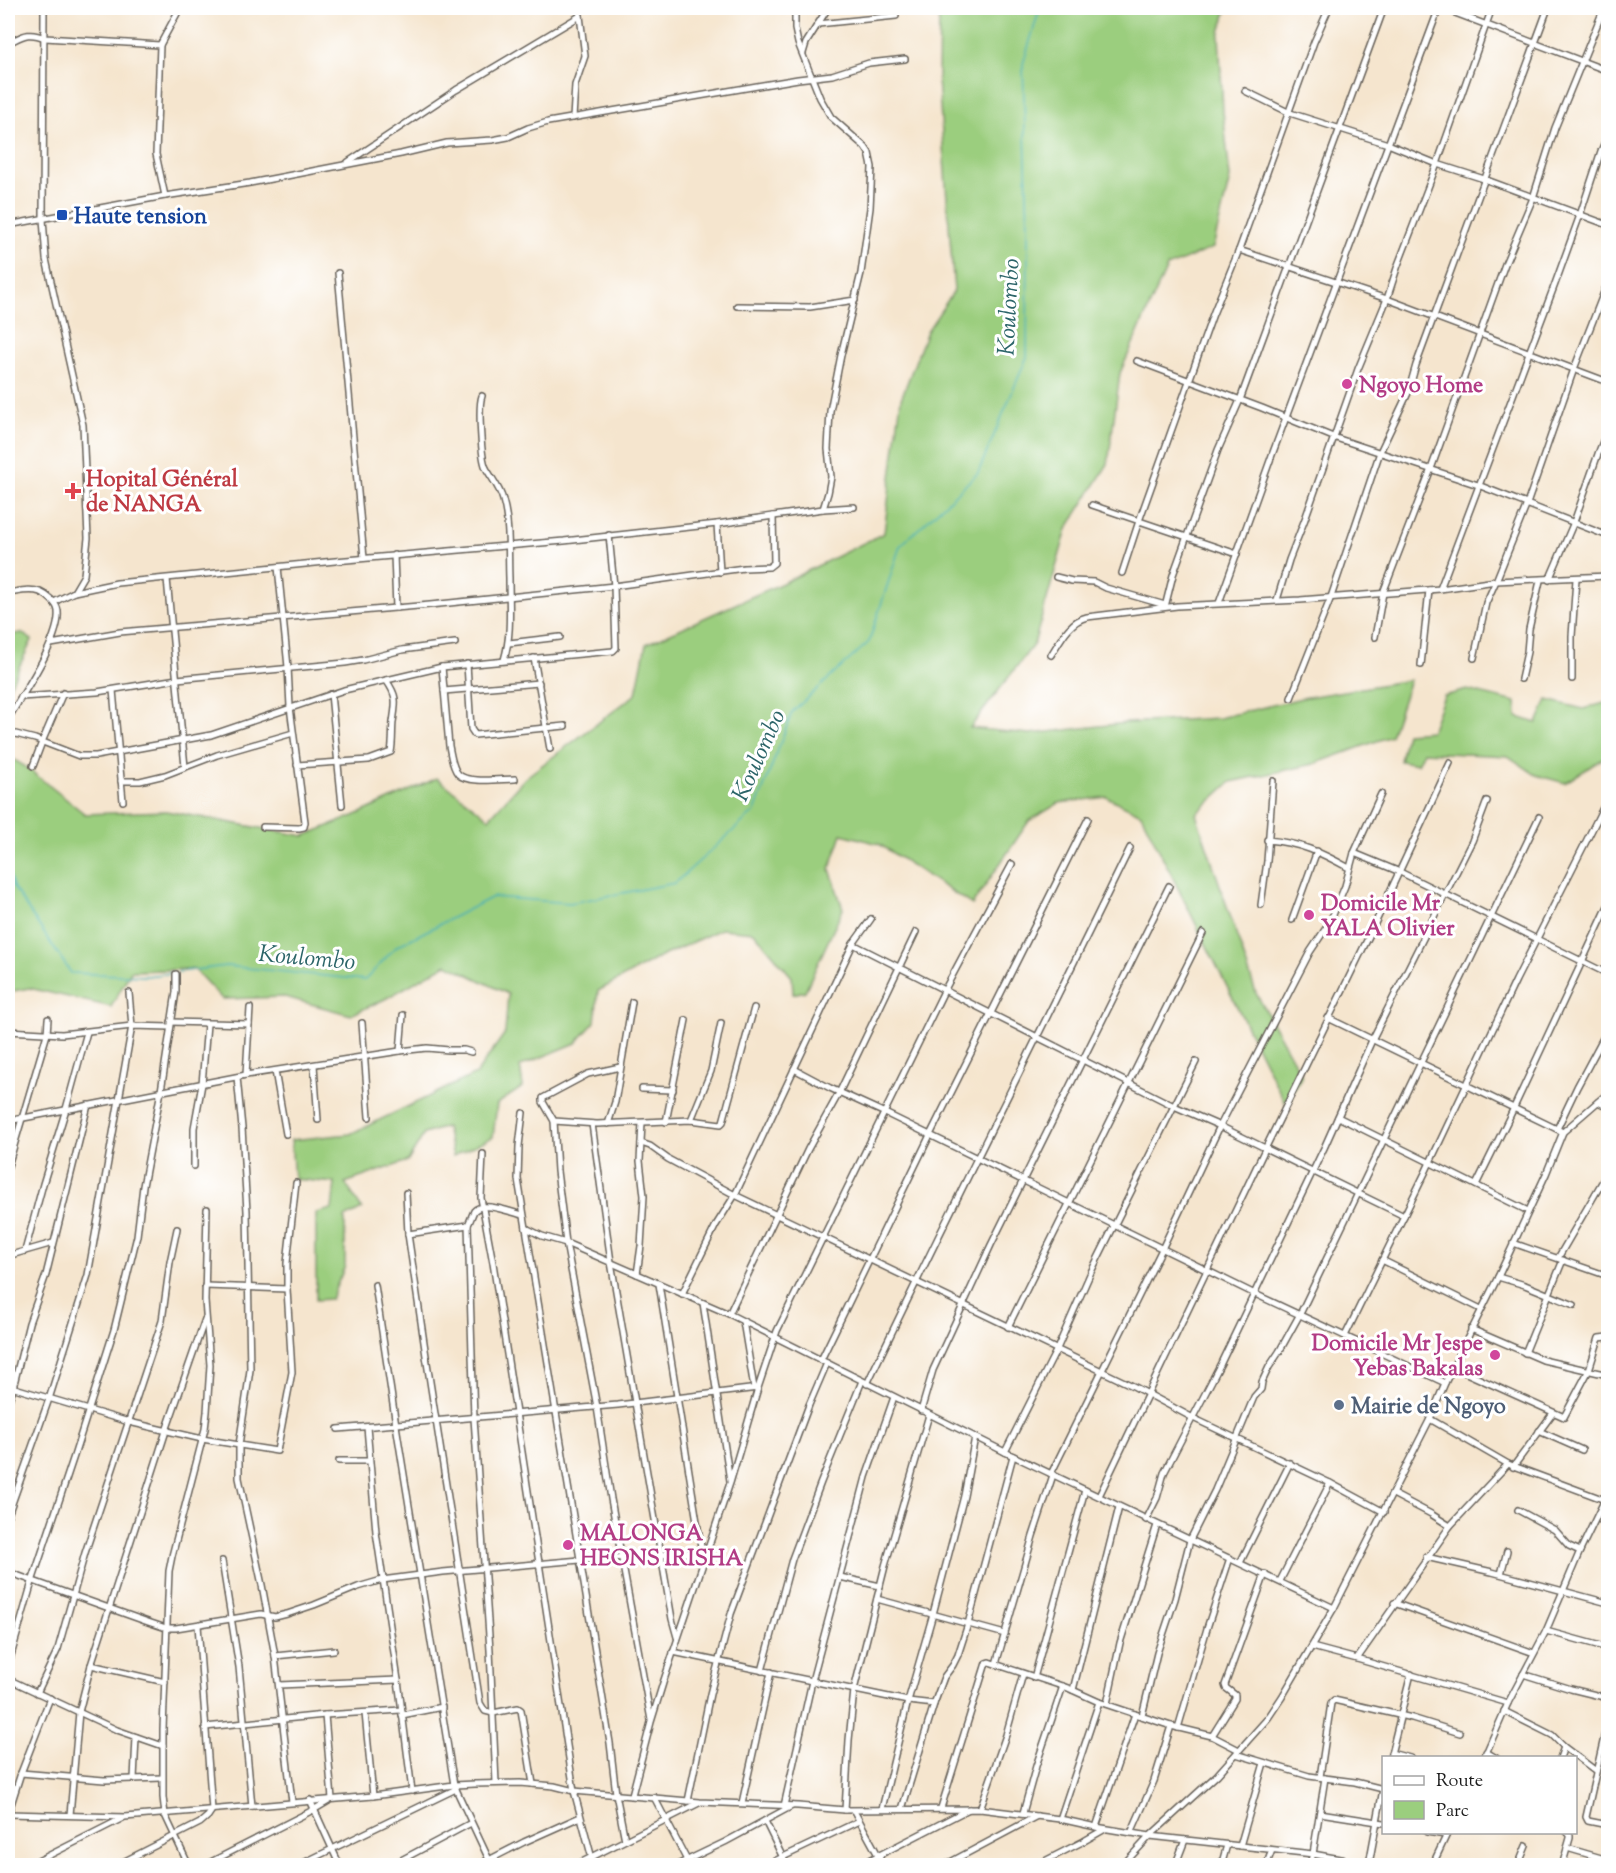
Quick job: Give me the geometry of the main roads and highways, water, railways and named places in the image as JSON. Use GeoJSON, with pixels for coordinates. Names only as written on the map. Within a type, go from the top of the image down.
{"type":"FeatureCollection","features":[{"type":"Feature","properties":{"kind":"waterway","name":"Koulombo"},"geometry":{"type":"LineString","coordinates":[[178,972],[226,966],[365,980],[397,946],[493,897],[570,903],[675,883],[755,811],[792,712],[869,642],[900,546],[978,473],[1027,357],[1028,228],[1023,64],[1040,8]]}},
{"type":"Feature","properties":{"kind":"waterway","name":"Koulombo"},"geometry":{"type":"LineString","coordinates":[[8,870],[13,887],[71,973],[146,976],[173,973]]}},
{"type":"Feature","properties":{"kind":"place","name":"Haute tension"},"geometry":{"type":"Point","coordinates":[62,215]}},
{"type":"Feature","properties":{"kind":"place","name":"Ngoyo Home"},"geometry":{"type":"Point","coordinates":[1347,384]}},
{"type":"Feature","properties":{"kind":"place","name":"Hopital Général de NANGA"},"geometry":{"type":"Point","coordinates":[73,491]}},
{"type":"Feature","properties":{"kind":"place","name":"Domicile Mr YALA Olivier"},"geometry":{"type":"Point","coordinates":[1309,915]}},
{"type":"Feature","properties":{"kind":"place","name":"Domicile Mr Jespe Yebas Bakalas"},"geometry":{"type":"Point","coordinates":[1495,1355]}},
{"type":"Feature","properties":{"kind":"place","name":"Mairie de Ngoyo"},"geometry":{"type":"Point","coordinates":[1339,1405]}},
{"type":"Feature","properties":{"kind":"place","name":"MALONGA HEONS IRISHA"},"geometry":{"type":"Point","coordinates":[568,1545]}}]}
